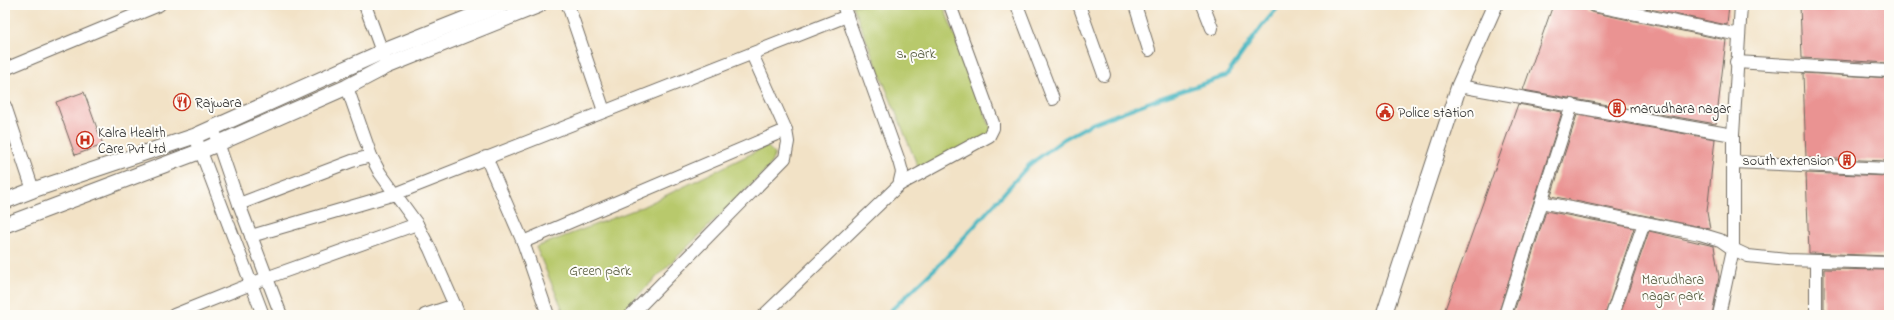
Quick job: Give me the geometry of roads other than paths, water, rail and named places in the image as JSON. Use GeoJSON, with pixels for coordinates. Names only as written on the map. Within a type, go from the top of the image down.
{"type":"FeatureCollection","features":[{"type":"Feature","properties":{"kind":"street"},"geometry":{"type":"LineString","coordinates":[[5,69],[160,5]]}},
{"type":"Feature","properties":{"kind":"street"},"geometry":{"type":"LineString","coordinates":[[365,5],[387,66]]}},
{"type":"Feature","properties":{"kind":"street"},"geometry":{"type":"LineString","coordinates":[[5,201],[33,190],[195,136],[382,52],[500,5]]}},
{"type":"Feature","properties":{"kind":"street"},"geometry":{"type":"LineString","coordinates":[[5,225],[200,151],[217,142],[347,87],[387,66],[539,5]]}},
{"type":"Feature","properties":{"kind":"street"},"geometry":{"type":"LineString","coordinates":[[568,5],[604,111]]}},
{"type":"Feature","properties":{"kind":"street"},"geometry":{"type":"LineString","coordinates":[[764,315],[899,185],[989,136],[993,128],[993,123],[950,5]]}},
{"type":"Feature","properties":{"kind":"street"},"geometry":{"type":"LineString","coordinates":[[1017,5],[1054,99]]}},
{"type":"Feature","properties":{"kind":"street"},"geometry":{"type":"LineString","coordinates":[[1078,5],[1104,75]]}},
{"type":"Feature","properties":{"kind":"street"},"geometry":{"type":"LineString","coordinates":[[1135,5],[1149,50]]}},
{"type":"Feature","properties":{"kind":"street"},"geometry":{"type":"LineString","coordinates":[[1203,5],[1212,28]]}},
{"type":"Feature","properties":{"kind":"street"},"geometry":{"type":"LineString","coordinates":[[1384,315],[1459,86],[1495,5]]}},
{"type":"Feature","properties":{"kind":"street"},"geometry":{"type":"LineString","coordinates":[[1593,5],[1739,35]]}},
{"type":"Feature","properties":{"kind":"street"},"geometry":{"type":"LineString","coordinates":[[1719,315],[1733,249],[1733,135],[1736,62],[1741,5]]}},
{"type":"Feature","properties":{"kind":"street"},"geometry":{"type":"LineString","coordinates":[[251,236],[395,194],[486,157],[752,54],[845,10],[899,161],[902,172],[899,185]]}},
{"type":"Feature","properties":{"kind":"street"},"geometry":{"type":"LineString","coordinates":[[631,315],[784,158],[788,142],[786,130],[752,54]]}},
{"type":"Feature","properties":{"kind":"street"},"geometry":{"type":"LineString","coordinates":[[1736,62],[1889,71]]}},
{"type":"Feature","properties":{"kind":"street"},"geometry":{"type":"LineString","coordinates":[[1459,86],[1733,135]]}},
{"type":"Feature","properties":{"kind":"street"},"geometry":{"type":"LineString","coordinates":[[347,87],[371,156],[395,194],[417,224],[430,249],[457,310],[425,315]]}},
{"type":"Feature","properties":{"kind":"street"},"geometry":{"type":"LineString","coordinates":[[1505,315],[1572,105]]}},
{"type":"Feature","properties":{"kind":"street"},"geometry":{"type":"LineString","coordinates":[[5,106],[33,190]]}},
{"type":"Feature","properties":{"kind":"street"},"geometry":{"type":"LineString","coordinates":[[213,128],[239,204],[281,315]]}},
{"type":"Feature","properties":{"kind":"street"},"geometry":{"type":"LineString","coordinates":[[523,242],[786,130]]}},
{"type":"Feature","properties":{"kind":"street"},"geometry":{"type":"LineString","coordinates":[[195,136],[263,315]]}},
{"type":"Feature","properties":{"kind":"street"},"geometry":{"type":"LineString","coordinates":[[239,204],[352,161],[371,156]]}},
{"type":"Feature","properties":{"kind":"street"},"geometry":{"type":"LineString","coordinates":[[486,157],[523,242],[548,315]]}},
{"type":"Feature","properties":{"kind":"street"},"geometry":{"type":"LineString","coordinates":[[1733,162],[1889,169]]}},
{"type":"Feature","properties":{"kind":"street"},"geometry":{"type":"LineString","coordinates":[[1541,202],[1720,240],[1733,249],[1748,256],[1787,260],[1889,263]]}},
{"type":"Feature","properties":{"kind":"street"},"geometry":{"type":"LineString","coordinates":[[1612,315],[1644,223]]}},
{"type":"Feature","properties":{"kind":"street"},"geometry":{"type":"LineString","coordinates":[[174,315],[252,283],[417,224]]}},
{"type":"Feature","properties":{"kind":"street"},"geometry":{"type":"LineString","coordinates":[[1816,261],[1816,315]]}},
{"type":"Feature","properties":{"kind":"waterway"},"geometry":{"type":"LineString","coordinates":[[886,315],[942,262],[1029,165],[1064,139],[1091,124],[1226,76],[1262,26],[1280,5]]}},
{"type":"Feature","properties":{"kind":"place","name":"Rajwara"},"geometry":{"type":"Point","coordinates":[182,102]}},
{"type":"Feature","properties":{"kind":"place","name":"marudhara nagar"},"geometry":{"type":"Point","coordinates":[1617,108]}},
{"type":"Feature","properties":{"kind":"place","name":"Police station"},"geometry":{"type":"Point","coordinates":[1385,112]}},
{"type":"Feature","properties":{"kind":"place","name":"Kalra Health Care Pvt Ltd"},"geometry":{"type":"Point","coordinates":[85,140]}},
{"type":"Feature","properties":{"kind":"place","name":"south extension"},"geometry":{"type":"Point","coordinates":[1847,160]}},
{"type":"Feature","properties":{"kind":"park label","name":"s. park"},"geometry":{"type":"Point","coordinates":[916,53]}},
{"type":"Feature","properties":{"kind":"park label","name":"Green park"},"geometry":{"type":"Point","coordinates":[600,270]}},
{"type":"Feature","properties":{"kind":"park label","name":"Marudhara nagar park"},"geometry":{"type":"Point","coordinates":[1673,288]}}]}
